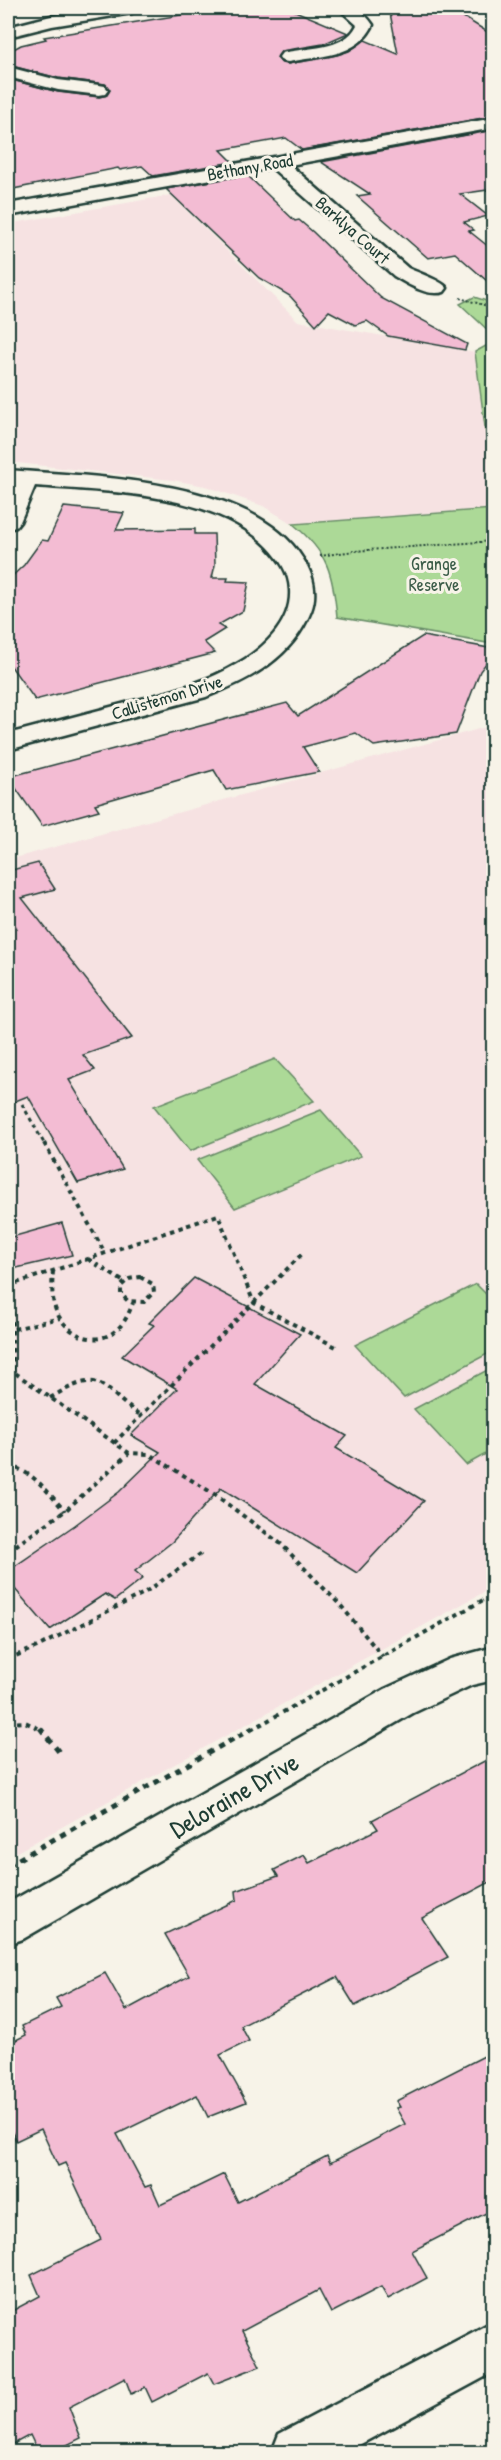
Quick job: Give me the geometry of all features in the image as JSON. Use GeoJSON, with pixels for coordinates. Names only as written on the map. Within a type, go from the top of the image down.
{"type":"FeatureCollection","features":[{"type":"Feature","properties":{"kind":"street"},"geometry":{"type":"LineString","coordinates":[[8,32],[67,12],[132,8]]}},
{"type":"Feature","properties":{"kind":"street"},"geometry":{"type":"LineString","coordinates":[[288,57],[338,47],[357,38],[365,25],[359,17],[346,8]]}},
{"type":"Feature","properties":{"kind":"street"},"geometry":{"type":"LineString","coordinates":[[8,72],[58,85],[99,90]]}},
{"type":"Feature","properties":{"kind":"street","name":"Bethany Road"},"geometry":{"type":"LineString","coordinates":[[8,210],[493,123]]}},
{"type":"Feature","properties":{"kind":"street","name":"Barklya Court"},"geometry":{"type":"LineString","coordinates":[[276,162],[401,272],[419,282],[437,288]]}},
{"type":"Feature","properties":{"kind":"street"},"geometry":{"type":"LineString","coordinates":[[8,522],[17,478]]}},
{"type":"Feature","properties":{"kind":"street","name":"Callistemon Drive"},"geometry":{"type":"LineString","coordinates":[[8,742],[197,692],[247,670],[270,654],[285,639],[296,622],[302,602],[302,582],[293,560],[283,547],[256,525],[213,505],[162,493],[17,478]]}},
{"type":"Feature","properties":{"kind":"street","name":"Deloraine Drive"},"geometry":{"type":"LineString","coordinates":[[8,1925],[399,1701],[484,1660]]}},
{"type":"Feature","properties":{"kind":"street"},"geometry":{"type":"LineString","coordinates":[[297,2452],[494,2345]]}},
{"type":"Feature","properties":{"kind":"path"},"geometry":{"type":"LineString","coordinates":[[437,288],[466,301],[494,308]]}},
{"type":"Feature","properties":{"kind":"path"},"geometry":{"type":"LineString","coordinates":[[293,560],[354,551],[494,540]]}},
{"type":"Feature","properties":{"kind":"path"},"geometry":{"type":"LineString","coordinates":[[8,930],[17,927]]}},
{"type":"Feature","properties":{"kind":"path"},"geometry":{"type":"LineString","coordinates":[[22,1104],[105,1253]]}},
{"type":"Feature","properties":{"kind":"path"},"geometry":{"type":"LineString","coordinates":[[13,1371],[14,1329],[10,1285],[218,1215],[254,1302],[336,1347]]}},
{"type":"Feature","properties":{"kind":"path"},"geometry":{"type":"LineString","coordinates":[[114,1443],[302,1254]]}},
{"type":"Feature","properties":{"kind":"path"},"geometry":{"type":"LineString","coordinates":[[88,1258],[124,1282]]}},
{"type":"Feature","properties":{"kind":"path"},"geometry":{"type":"LineString","coordinates":[[53,1270],[50,1287],[52,1306],[75,1335],[84,1339],[96,1341],[110,1334],[122,1325],[133,1303]]}},
{"type":"Feature","properties":{"kind":"path"},"geometry":{"type":"LineString","coordinates":[[140,1277],[149,1281],[155,1288],[154,1292],[148,1300],[133,1303],[123,1298],[121,1294],[120,1290],[124,1282],[140,1277]]}},
{"type":"Feature","properties":{"kind":"path"},"geometry":{"type":"LineString","coordinates":[[14,1329],[60,1318]]}},
{"type":"Feature","properties":{"kind":"path"},"geometry":{"type":"LineString","coordinates":[[8,1368],[129,1453],[149,1454],[214,1494],[281,1544],[342,1607],[382,1657]]}},
{"type":"Feature","properties":{"kind":"path"},"geometry":{"type":"LineString","coordinates":[[50,1398],[82,1380],[92,1381],[112,1390],[133,1412],[142,1416]]}},
{"type":"Feature","properties":{"kind":"path"},"geometry":{"type":"LineString","coordinates":[[8,1551],[65,1512],[129,1453]]}},
{"type":"Feature","properties":{"kind":"path"},"geometry":{"type":"LineString","coordinates":[[8,1466],[29,1474],[65,1512]]}},
{"type":"Feature","properties":{"kind":"path"},"geometry":{"type":"LineString","coordinates":[[8,1659],[38,1647],[144,1593],[202,1553]]}},
{"type":"Feature","properties":{"kind":"path"},"geometry":{"type":"LineString","coordinates":[[8,1865],[494,1594]]}},
{"type":"Feature","properties":{"kind":"path"},"geometry":{"type":"LineString","coordinates":[[8,1721],[24,1722],[48,1732],[59,1752]]}},
{"type":"Feature","properties":{"kind":"shaded area"},"geometry":{"type":"Polygon","coordinates":[[[171,195],[298,321],[475,352],[493,487],[493,509],[293,524],[263,506],[205,486],[172,480],[8,462],[8,224],[171,195]]]}},
{"type":"Feature","properties":{"kind":"shaded area"},"geometry":{"type":"Polygon","coordinates":[[[493,725],[493,1587],[8,1857],[8,860],[493,725]]]}},
{"type":"Feature","properties":{"kind":"green space"},"geometry":{"type":"Polygon","coordinates":[[[474,297],[493,303],[493,335],[460,304],[474,297]]]}},
{"type":"Feature","properties":{"kind":"green space"},"geometry":{"type":"Polygon","coordinates":[[[493,342],[493,487],[475,352],[493,342]]]}},
{"type":"Feature","properties":{"kind":"green space","name":"Grange Reserve"},"geometry":{"type":"Polygon","coordinates":[[[493,509],[493,644],[337,617],[331,576],[327,565],[314,545],[293,524],[493,509]]]}},
{"type":"Feature","properties":{"kind":"green space"},"geometry":{"type":"Polygon","coordinates":[[[275,1059],[314,1101],[190,1151],[154,1106],[275,1059]]]}},
{"type":"Feature","properties":{"kind":"green space"},"geometry":{"type":"Polygon","coordinates":[[[321,1110],[361,1156],[235,1208],[197,1160],[321,1110]]]}},
{"type":"Feature","properties":{"kind":"green space"},"geometry":{"type":"Polygon","coordinates":[[[476,1284],[493,1301],[493,1351],[404,1398],[355,1345],[476,1284]]]}},
{"type":"Feature","properties":{"kind":"green space"},"geometry":{"type":"Polygon","coordinates":[[[493,1367],[493,1450],[466,1465],[414,1409],[493,1367]]]}},
{"type":"Feature","properties":{"kind":"building"},"geometry":{"type":"Polygon","coordinates":[[[224,8],[288,8],[348,33],[323,44],[282,51],[277,58],[282,63],[288,64],[337,55],[349,51],[365,40],[398,54],[389,8],[449,8],[494,36],[494,116],[302,150],[286,138],[221,150],[233,162],[153,176],[142,166],[120,170],[118,168],[8,190],[8,79],[58,92],[99,97],[107,95],[110,90],[105,84],[58,78],[8,65],[8,52],[21,45],[46,39],[44,37],[224,8]]]}},
{"type":"Feature","properties":{"kind":"building"},"geometry":{"type":"Polygon","coordinates":[[[494,130],[494,189],[460,194],[488,216],[464,222],[474,230],[469,231],[494,251],[494,287],[455,253],[428,258],[357,196],[370,194],[321,162],[494,130]]]}},
{"type":"Feature","properties":{"kind":"building"},"geometry":{"type":"Polygon","coordinates":[[[247,175],[295,221],[299,220],[313,232],[381,298],[467,344],[465,350],[388,336],[367,321],[355,325],[329,311],[316,325],[290,296],[259,278],[166,189],[247,175]]]}},
{"type":"Feature","properties":{"kind":"building"},"geometry":{"type":"Polygon","coordinates":[[[64,507],[124,513],[116,530],[195,529],[195,534],[214,534],[215,565],[212,578],[249,582],[243,611],[218,625],[225,629],[204,642],[215,653],[35,700],[8,662],[8,580],[24,565],[42,540],[48,541],[64,507]]]}},
{"type":"Feature","properties":{"kind":"building"},"geometry":{"type":"Polygon","coordinates":[[[423,636],[494,649],[494,653],[480,671],[456,734],[374,746],[356,733],[303,747],[319,772],[226,790],[214,770],[95,804],[99,810],[42,826],[8,777],[287,703],[298,716],[423,636]]]}},
{"type":"Feature","properties":{"kind":"building"},"geometry":{"type":"Polygon","coordinates":[[[38,863],[55,889],[22,898],[132,1038],[83,1055],[95,1070],[69,1080],[123,1169],[78,1183],[28,1096],[8,1104],[8,871],[38,863]]]}},
{"type":"Feature","properties":{"kind":"building"},"geometry":{"type":"Polygon","coordinates":[[[62,1223],[72,1255],[8,1270],[8,1238],[62,1223]]]}},
{"type":"Feature","properties":{"kind":"building"},"geometry":{"type":"Polygon","coordinates":[[[194,1278],[300,1334],[255,1384],[347,1436],[336,1448],[424,1501],[357,1573],[221,1488],[172,1542],[135,1571],[143,1578],[115,1600],[105,1594],[50,1630],[8,1581],[8,1571],[119,1492],[160,1452],[131,1435],[177,1389],[122,1356],[154,1325],[149,1323],[194,1278]]]}},
{"type":"Feature","properties":{"kind":"building"},"geometry":{"type":"Polygon","coordinates":[[[494,1756],[494,1880],[422,1918],[448,1957],[355,2006],[337,1977],[241,2026],[249,2041],[220,2055],[246,2102],[208,2117],[197,2095],[117,2134],[145,2187],[151,2185],[160,2205],[224,2174],[238,2202],[327,2156],[330,2163],[405,2124],[396,2108],[400,2107],[396,2101],[494,2051],[494,2209],[412,2251],[427,2278],[388,2299],[381,2287],[331,2313],[319,2290],[242,2331],[260,2366],[214,2384],[208,2373],[152,2402],[145,2387],[131,2394],[125,2378],[69,2407],[81,2438],[53,2452],[38,2452],[30,2435],[8,2447],[8,2313],[40,2296],[31,2275],[101,2240],[65,2163],[58,2166],[41,2129],[16,2141],[8,2123],[8,2044],[26,2035],[22,2026],[61,2007],[56,1998],[105,1973],[126,2010],[189,1976],[165,1934],[237,1900],[236,1891],[278,1876],[274,1870],[304,1855],[309,1863],[378,1829],[372,1820],[494,1756]]]}}]}
